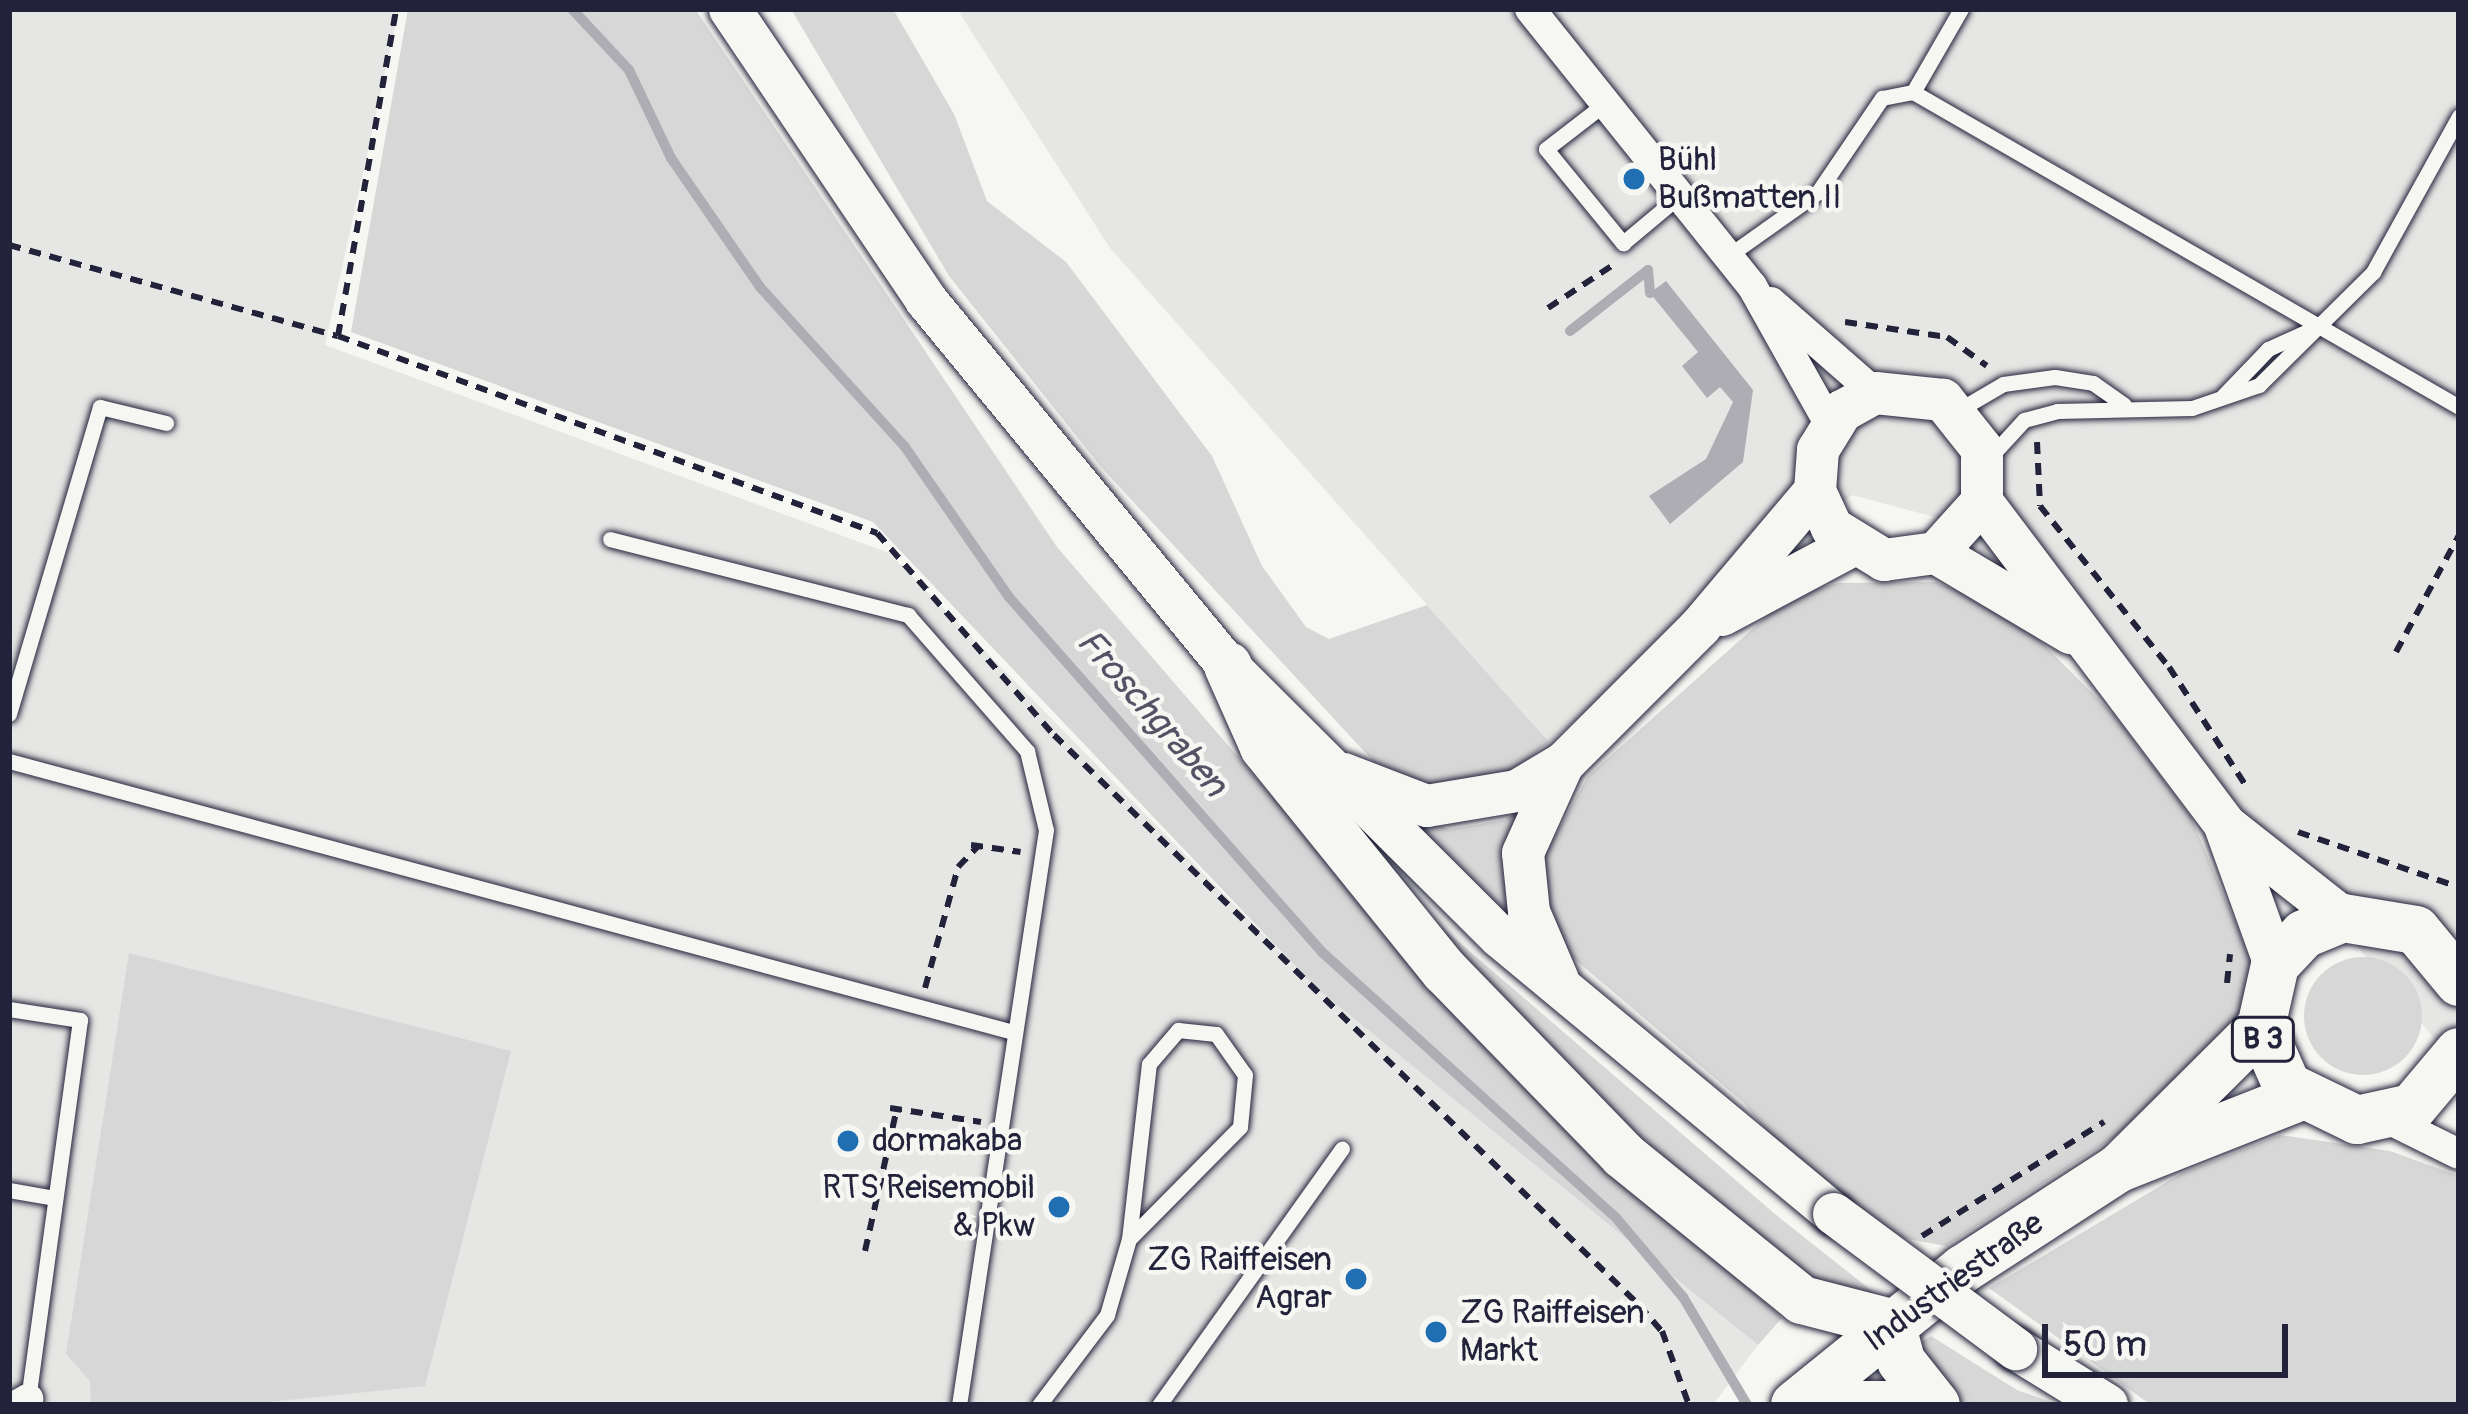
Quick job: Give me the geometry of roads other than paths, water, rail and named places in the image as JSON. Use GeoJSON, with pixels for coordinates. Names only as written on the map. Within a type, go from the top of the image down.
{"type":"FeatureCollection","features":[{"type":"Feature","properties":{"kind":"main road"},"geometry":{"type":"LineString","coordinates":[[730,9],[926,300],[1228,666],[1326,766],[1565,996],[1834,1214],[2016,1349],[2107,1405]]}},
{"type":"Feature","properties":{"kind":"main road"},"geometry":{"type":"LineString","coordinates":[[1326,766],[1454,808],[1500,799],[1564,763],[1700,627],[1815,491],[1830,425],[1875,393],[1910,389],[1957,411],[1984,483],[2037,540],[2072,633]]}},
{"type":"Feature","properties":{"kind":"main road"},"geometry":{"type":"LineString","coordinates":[[1936,553],[1984,483]]}},
{"type":"Feature","properties":{"kind":"main road"},"geometry":{"type":"LineString","coordinates":[[1815,491],[1852,546],[1884,560],[1936,553],[2072,633],[2343,918]]}},
{"type":"Feature","properties":{"kind":"main road"},"geometry":{"type":"LineString","coordinates":[[1700,627],[1852,546]]}},
{"type":"Feature","properties":{"kind":"main road"},"geometry":{"type":"LineString","coordinates":[[1228,666],[1264,747],[1444,970],[1623,1155],[1802,1300],[1891,1323],[1901,1361],[1936,1405]]}},
{"type":"Feature","properties":{"kind":"main road"},"geometry":{"type":"LineString","coordinates":[[1564,763],[1523,868],[1565,996]]}},
{"type":"Feature","properties":{"kind":"main road"},"geometry":{"type":"LineString","coordinates":[[2238,810],[2275,965]]}},
{"type":"Feature","properties":{"kind":"main road"},"geometry":{"type":"LineString","coordinates":[[2275,965],[2304,934],[2343,918],[2393,920],[2452,957]]}},
{"type":"Feature","properties":{"kind":"main road","name":"B 3"},"geometry":{"type":"LineString","coordinates":[[2120,1168],[2261,1027],[2275,965]]}},
{"type":"Feature","properties":{"kind":"main road","name":"B 3"},"geometry":{"type":"LineString","coordinates":[[2261,1027],[2299,1097],[2337,1116],[2386,1118]]}},
{"type":"Feature","properties":{"kind":"main road"},"geometry":{"type":"LineString","coordinates":[[2386,1118],[2457,1068]]}},
{"type":"Feature","properties":{"kind":"main road","name":"B 3"},"geometry":{"type":"LineString","coordinates":[[2120,1168],[2299,1097]]}},
{"type":"Feature","properties":{"kind":"main road","name":"Industriestraße"},"geometry":{"type":"LineString","coordinates":[[1794,1405],[1891,1323],[2120,1168]]}},
{"type":"Feature","properties":{"kind":"main road"},"geometry":{"type":"LineString","coordinates":[[1794,1405],[1802,1300]]}},
{"type":"Feature","properties":{"kind":"main road"},"geometry":{"type":"LineString","coordinates":[[1829,1405],[1918,1405]]}},
{"type":"Feature","properties":{"kind":"street"},"geometry":{"type":"LineString","coordinates":[[1531,9],[1752,286],[1830,425]]}},
{"type":"Feature","properties":{"kind":"street"},"geometry":{"type":"LineString","coordinates":[[1752,286],[1875,393]]}},
{"type":"Feature","properties":{"kind":"street"},"geometry":{"type":"LineString","coordinates":[[2386,1118],[2459,1154]]}},
{"type":"Feature","properties":{"kind":"lane"},"geometry":{"type":"LineString","coordinates":[[1913,92],[1961,9]]}},
{"type":"Feature","properties":{"kind":"lane"},"geometry":{"type":"LineString","coordinates":[[1728,256],[1818,192],[1882,98],[1913,92],[2325,324],[2459,406]]}},
{"type":"Feature","properties":{"kind":"lane"},"geometry":{"type":"LineString","coordinates":[[1603,105],[1546,149],[1623,243],[1678,197]]}},
{"type":"Feature","properties":{"kind":"lane"},"geometry":{"type":"LineString","coordinates":[[1984,483],[2024,421],[2124,405],[2192,408],[2223,396],[2269,349],[2325,324],[2372,272],[2459,116]]}},
{"type":"Feature","properties":{"kind":"lane"},"geometry":{"type":"LineString","coordinates":[[1957,411],[2003,384],[2093,383],[2124,405]]}},
{"type":"Feature","properties":{"kind":"lane"},"geometry":{"type":"LineString","coordinates":[[9,714],[100,407],[166,423]]}},
{"type":"Feature","properties":{"kind":"lane"},"geometry":{"type":"LineString","coordinates":[[610,539],[908,615],[1027,751],[1042,855],[959,1405]]}},
{"type":"Feature","properties":{"kind":"lane"},"geometry":{"type":"LineString","coordinates":[[9,761],[1013,1032]]}},
{"type":"Feature","properties":{"kind":"lane"},"geometry":{"type":"LineString","coordinates":[[9,1010],[80,1020],[22,1402]]}},
{"type":"Feature","properties":{"kind":"lane"},"geometry":{"type":"LineString","coordinates":[[1039,1405],[1107,1315],[1129,1239],[1149,1064],[1178,1030],[1216,1034],[1245,1075],[1240,1127],[1129,1239]]}},
{"type":"Feature","properties":{"kind":"lane"},"geometry":{"type":"LineString","coordinates":[[1160,1405],[1342,1148]]}},
{"type":"Feature","properties":{"kind":"lane"},"geometry":{"type":"LineString","coordinates":[[9,1190],[55,1198]]}},
{"type":"Feature","properties":{"kind":"waterway","name":"Froschgraben"},"geometry":{"type":"LineString","coordinates":[[572,9],[629,70],[671,158],[760,287],[905,447],[1009,597],[1323,953],[1617,1219],[1683,1297],[1747,1405]]}},
{"type":"Feature","properties":{"kind":"waterway"},"geometry":{"type":"LineString","coordinates":[[1570,331],[1648,270],[1650,293]]}},
{"type":"Feature","properties":{"kind":"place","name":"Bühl Bußmatten II"},"geometry":{"type":"Point","coordinates":[1634,179]}},
{"type":"Feature","properties":{"kind":"place","name":"dormakaba"},"geometry":{"type":"Point","coordinates":[848,1141]}},
{"type":"Feature","properties":{"kind":"place","name":"RTS Reisemobil & Pkw"},"geometry":{"type":"Point","coordinates":[1059,1207]}},
{"type":"Feature","properties":{"kind":"place","name":"ZG Raiffeisen Agrar"},"geometry":{"type":"Point","coordinates":[1356,1279]}},
{"type":"Feature","properties":{"kind":"place","name":"ZG Raiffeisen Markt"},"geometry":{"type":"Point","coordinates":[1436,1332]}}]}
